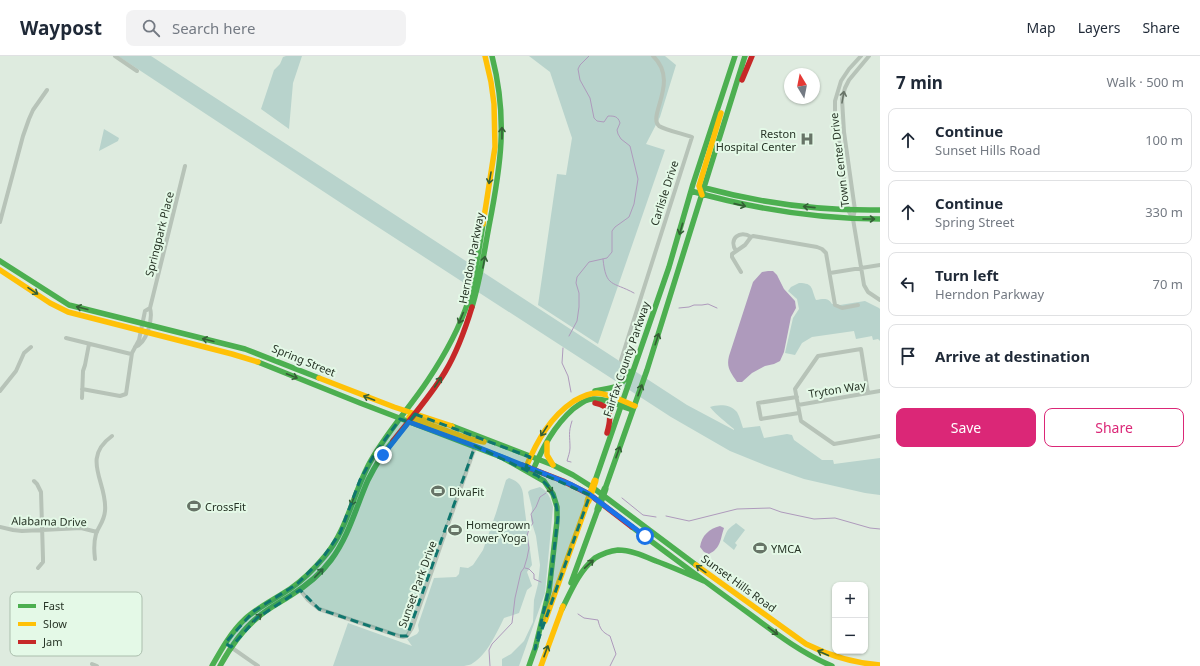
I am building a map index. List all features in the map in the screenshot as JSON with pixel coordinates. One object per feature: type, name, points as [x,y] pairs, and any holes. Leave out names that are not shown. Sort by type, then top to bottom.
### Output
[{"type":"main road","name":"Herndon Parkway","points":[[220,666],[228,645],[239,625],[254,611],[297,584],[313,570],[327,554],[342,529],[355,493],[368,466],[379,447],[431,375],[463,315],[473,276],[491,175],[495,140],[493,98],[488,68],[484,56]]},
{"type":"main road","name":"Herndon Parkway","points":[[212,666],[228,645],[257,618],[268,609],[300,590],[322,571],[340,548],[349,530],[371,474],[386,450],[412,418],[441,378],[458,347],[472,312],[479,282],[500,166],[502,144],[501,102],[497,73],[492,56]]},
{"type":"main road","points":[[713,124],[729,56]]},
{"type":"main road","name":"Fairfax County Parkway","points":[[541,666],[634,408],[667,309],[713,124],[735,56]]},
{"type":"main road","name":"Fairfax County Parkway","points":[[529,666],[639,356],[673,254],[723,128],[745,56]]},
{"type":"main road","points":[[723,128],[752,56]]},
{"type":"main road","points":[[698,189],[725,100],[725,88]]},
{"type":"main road","points":[[698,189],[770,203],[818,208],[880,210]]},
{"type":"main road","points":[[698,189],[734,204],[764,210],[818,217],[880,219]]},
{"type":"main road","name":"Spring Street","points":[[0,261],[69,305],[256,361],[412,418],[459,429],[553,465],[580,479],[598,492]]},
{"type":"main road","name":"Spring Street","points":[[0,270],[62,310],[145,328]]},
{"type":"main road","points":[[590,394],[597,390],[614,388],[622,384],[639,356]]},
{"type":"main road","points":[[530,468],[542,433],[568,404],[583,396],[599,393],[622,404]]},
{"type":"main road","points":[[534,458],[562,420],[586,401],[594,398],[634,408]]},
{"type":"main road","points":[[574,410],[595,403],[604,406],[608,411],[610,421],[605,438],[602,460]]},
{"type":"main road","name":"Spring Street","points":[[403,415],[505,459],[570,484],[596,499]]},
{"type":"main road","points":[[550,435],[546,445],[546,450],[548,458],[553,465]]},
{"type":"main road","points":[[505,459],[544,481],[554,494],[557,507],[558,516],[549,591],[535,649]]},
{"type":"main road","name":"Sunset Hills Road","points":[[598,492],[678,552],[806,644],[836,658],[861,664],[880,665]]},
{"type":"main road","name":"Sunset Hills Road","points":[[596,499],[794,647],[817,660],[832,666]]},
{"type":"main road","points":[[562,609],[578,578],[587,566],[600,556],[611,552],[633,552],[704,581]]},
{"type":"street","points":[[115,56],[137,71]]},
{"type":"street","name":"Carlisle Drive","points":[[621,360],[692,137],[658,125],[656,115],[664,89],[664,75],[659,62],[653,56]]},
{"type":"street","name":"Town Center Drive","points":[[852,210],[835,112],[835,101],[841,81],[860,56]]},
{"type":"street","name":"Town Center Drive","points":[[869,56],[849,80],[842,99],[853,219],[864,285],[868,292],[880,300]]},
{"type":"street","points":[[0,222],[29,118],[47,90]]},
{"type":"street","name":"Springpark Place","points":[[145,328],[152,313],[150,308],[185,166]]},
{"type":"street","points":[[736,251],[733,242],[734,239],[741,234],[822,249],[826,253],[835,305],[842,308],[858,305]]},
{"type":"street","points":[[741,272],[732,258],[732,254],[745,245],[751,237]]},
{"type":"street","points":[[830,273],[880,265]]},
{"type":"street","points":[[82,389],[120,396],[126,394],[131,354],[145,328]]},
{"type":"street","points":[[66,338],[131,354]]},
{"type":"street","points":[[82,398],[83,371],[89,344]]},
{"type":"street","points":[[0,391],[16,371],[24,353],[31,347]]},
{"type":"street","points":[[868,393],[861,349],[818,356],[795,390],[801,421],[834,444],[880,436]]},
{"type":"street","points":[[0,382],[4,386]]},
{"type":"street","name":"Tryton Way","points":[[798,405],[880,391]]},
{"type":"street","points":[[796,397],[758,403],[761,419],[799,413]]},
{"type":"street","points":[[94,559],[95,537],[103,520],[106,504],[97,468],[98,450],[103,443],[112,436]]},
{"type":"street","name":"Sunset Park Drive","points":[[300,590],[308,600],[319,609],[399,636],[407,636],[412,628],[475,446]]},
{"type":"street","points":[[34,481],[41,492],[44,558],[43,562],[38,568]]},
{"type":"street","name":"Alabama Drive","points":[[0,527],[22,531],[81,528],[97,532]]},
{"type":"street","points":[[228,645],[258,666]]},
{"type":"street","points":[[92,664],[97,666]]},
{"type":"highlighted area","points":[[415,414],[530,457],[526,467],[590,495],[535,649],[550,584],[558,516],[555,499],[549,487],[538,476],[475,446],[407,636],[399,636],[319,609],[300,590],[257,618],[231,647],[225,643],[254,611],[297,584],[322,559],[340,533],[360,480],[375,453],[400,419],[409,422]]},
{"type":"shaded area","points":[[118,56],[151,56],[687,405],[734,430],[710,407],[720,405],[731,407],[737,412],[743,428],[760,426],[764,438],[787,434],[792,435],[794,440],[822,460],[833,460],[834,464],[880,458],[880,495],[804,479],[730,451],[671,417],[347,207]]},
{"type":"shaded area","points":[[302,56],[293,83],[289,129],[261,109],[274,70],[280,64],[283,57]]},
{"type":"shaded area","points":[[529,56],[665,56],[676,65],[660,117],[646,144],[665,150],[598,344],[538,305],[557,174],[566,175],[572,138],[550,72]]},
{"type":"shaded area","points":[[104,129],[119,138],[118,141],[99,151]]},
{"type":"shaded area","points":[[773,271],[777,275],[784,289],[795,301],[796,308],[791,317],[784,352],[780,361],[765,366],[752,373],[742,382],[737,382],[731,373],[728,364],[729,356],[753,282],[762,272]]},
{"type":"shaded area","points":[[799,283],[810,285],[816,300],[827,299],[832,304],[840,305],[865,301],[879,308],[880,341],[878,339],[873,340],[872,336],[856,339],[854,331],[812,337],[802,343],[795,355],[785,353],[793,318],[799,309],[797,299],[788,291],[791,287]]},
{"type":"shaded area","points":[[509,478],[517,482],[523,491],[532,565],[527,572],[532,586],[527,590],[519,613],[504,618],[483,655],[472,664],[464,666],[333,666],[348,623],[412,646],[407,639],[417,634],[419,631],[418,625],[434,578],[456,577],[459,574],[460,567],[468,568],[473,565],[483,550],[506,480]]},
{"type":"shaded area","points":[[540,487],[549,496],[553,507],[545,593],[519,666],[502,666],[502,659],[511,654],[524,641],[533,622],[534,600],[538,584],[540,565],[536,536],[531,520],[532,508],[528,492]]},
{"type":"shaded area","points":[[736,523],[745,530],[735,543],[737,545],[734,550],[723,541],[728,530]]},
{"type":"shaded area","points":[[720,526],[724,528],[718,546],[709,554],[704,552],[700,547],[702,539],[709,531]]},
{"type":"waterway","points":[[569,336],[577,321],[579,307],[579,293],[576,283],[577,277],[589,262],[607,258],[612,252],[612,231],[629,217],[634,204],[638,179],[630,146],[621,139],[618,134],[617,130],[620,123],[618,119],[614,116],[608,116],[604,122],[597,121],[594,118],[590,98],[580,80],[578,69],[589,56]]},
{"type":"waterway","points":[[603,259],[604,268],[608,279],[615,285],[634,293]]},
{"type":"waterway","points":[[679,308],[708,304],[717,308]]},
{"type":"waterway","points":[[563,348],[562,363],[568,376],[571,392]]},
{"type":"waterway","points":[[571,462],[567,461],[570,450],[570,432],[572,421]]},
{"type":"waterway","points":[[490,666],[489,650],[492,644],[512,623],[515,598],[521,572],[524,568],[529,548],[527,536],[533,523],[531,514],[540,497],[546,493]]},
{"type":"waterway","points":[[622,498],[643,515],[656,517]]},
{"type":"waterway","points":[[666,516],[689,521],[737,509],[770,508],[781,512],[814,519],[835,518],[870,528],[880,529]]},
{"type":"waterway","points":[[525,568],[529,569],[534,574],[534,579],[541,582]]},
{"type":"waterway","points":[[578,614],[584,618],[598,620],[602,630],[610,636],[616,654],[610,666]]},
{"type":"traffic: fast","points":[[472,307],[482,267],[497,182],[501,141],[500,100],[492,56]]},
{"type":"traffic: fast","points":[[595,481],[669,267],[693,184],[735,56]]},
{"type":"traffic: fast","points":[[605,489],[647,370],[745,56]]},
{"type":"traffic: fast","points":[[701,187],[767,202],[790,205],[835,209],[880,210]]},
{"type":"traffic: fast","points":[[691,191],[738,203],[784,212],[856,219],[880,219]]},
{"type":"traffic: fast","points":[[212,666],[231,635],[240,624],[255,611],[300,582],[309,574],[332,546],[344,525],[363,477],[374,455],[428,380],[456,332],[468,302],[477,263],[483,224]]},
{"type":"traffic: fast","points":[[0,261],[69,305],[245,349],[319,378]]},
{"type":"traffic: fast","points":[[258,362],[509,460]]},
{"type":"traffic: fast","points":[[595,391],[619,385],[630,372]]},
{"type":"traffic: fast","points":[[533,470],[545,445],[560,422],[582,402],[589,399],[597,399],[633,410]]},
{"type":"traffic: fast","points":[[452,426],[553,465],[573,475],[592,487],[696,565]]},
{"type":"traffic: fast","points":[[220,666],[236,640],[251,623],[307,584],[322,571],[331,560],[343,541],[376,465],[393,441]]},
{"type":"traffic: fast","points":[[505,459],[544,481],[553,494],[557,507],[557,521],[549,591],[535,649]]},
{"type":"traffic: fast","points":[[598,509],[605,489]]},
{"type":"traffic: fast","points":[[571,583],[598,509]]},
{"type":"traffic: fast","points":[[632,527],[778,634],[809,655],[832,666]]},
{"type":"traffic: fast","points":[[562,609],[576,582],[589,563],[595,558],[615,550],[623,550],[637,554],[704,581]]},
{"type":"traffic: fast","points":[[529,666],[536,646]]},
{"type":"traffic: slow","points":[[483,224],[495,147],[494,104],[485,56]]},
{"type":"traffic: slow","points":[[702,195],[699,186],[721,113]]},
{"type":"traffic: slow","points":[[0,270],[50,303],[68,312],[258,362]]},
{"type":"traffic: slow","points":[[319,378],[394,407],[452,426]]},
{"type":"traffic: slow","points":[[526,467],[545,430],[558,414],[574,401],[588,394],[597,393],[612,396],[635,406]]},
{"type":"traffic: slow","points":[[409,417],[470,439],[484,442]]},
{"type":"traffic: slow","points":[[547,443],[547,455],[553,465]]},
{"type":"traffic: slow","points":[[588,501],[595,481]]},
{"type":"traffic: slow","points":[[545,621],[588,501]]},
{"type":"traffic: slow","points":[[696,565],[806,644],[842,658],[860,663],[880,665]]},
{"type":"traffic: slow","points":[[541,666],[563,606]]},
{"type":"traffic: jam","points":[[742,80],[752,56]]},
{"type":"traffic: jam","points":[[393,441],[445,372],[460,341],[472,307]]},
{"type":"traffic: jam","points":[[595,403],[605,407],[608,410],[610,418],[607,433]]},
{"type":"traffic: jam","points":[[522,465],[563,481],[589,494],[632,527]]},
{"type":"place","name":"Reston Hospital Center","points":[[807,139]]},
{"type":"place","name":"DivaFit","points":[[438,491]]},
{"type":"place","name":"CrossFit","points":[[194,506]]},
{"type":"place","name":"Homegrown Power Yoga","points":[[455,530]]},
{"type":"place","name":"YMCA","points":[[760,548]]},
{"type":"route","points":[[383,455],[409,422],[475,446],[570,484],[589,494],[645,536]]}]
